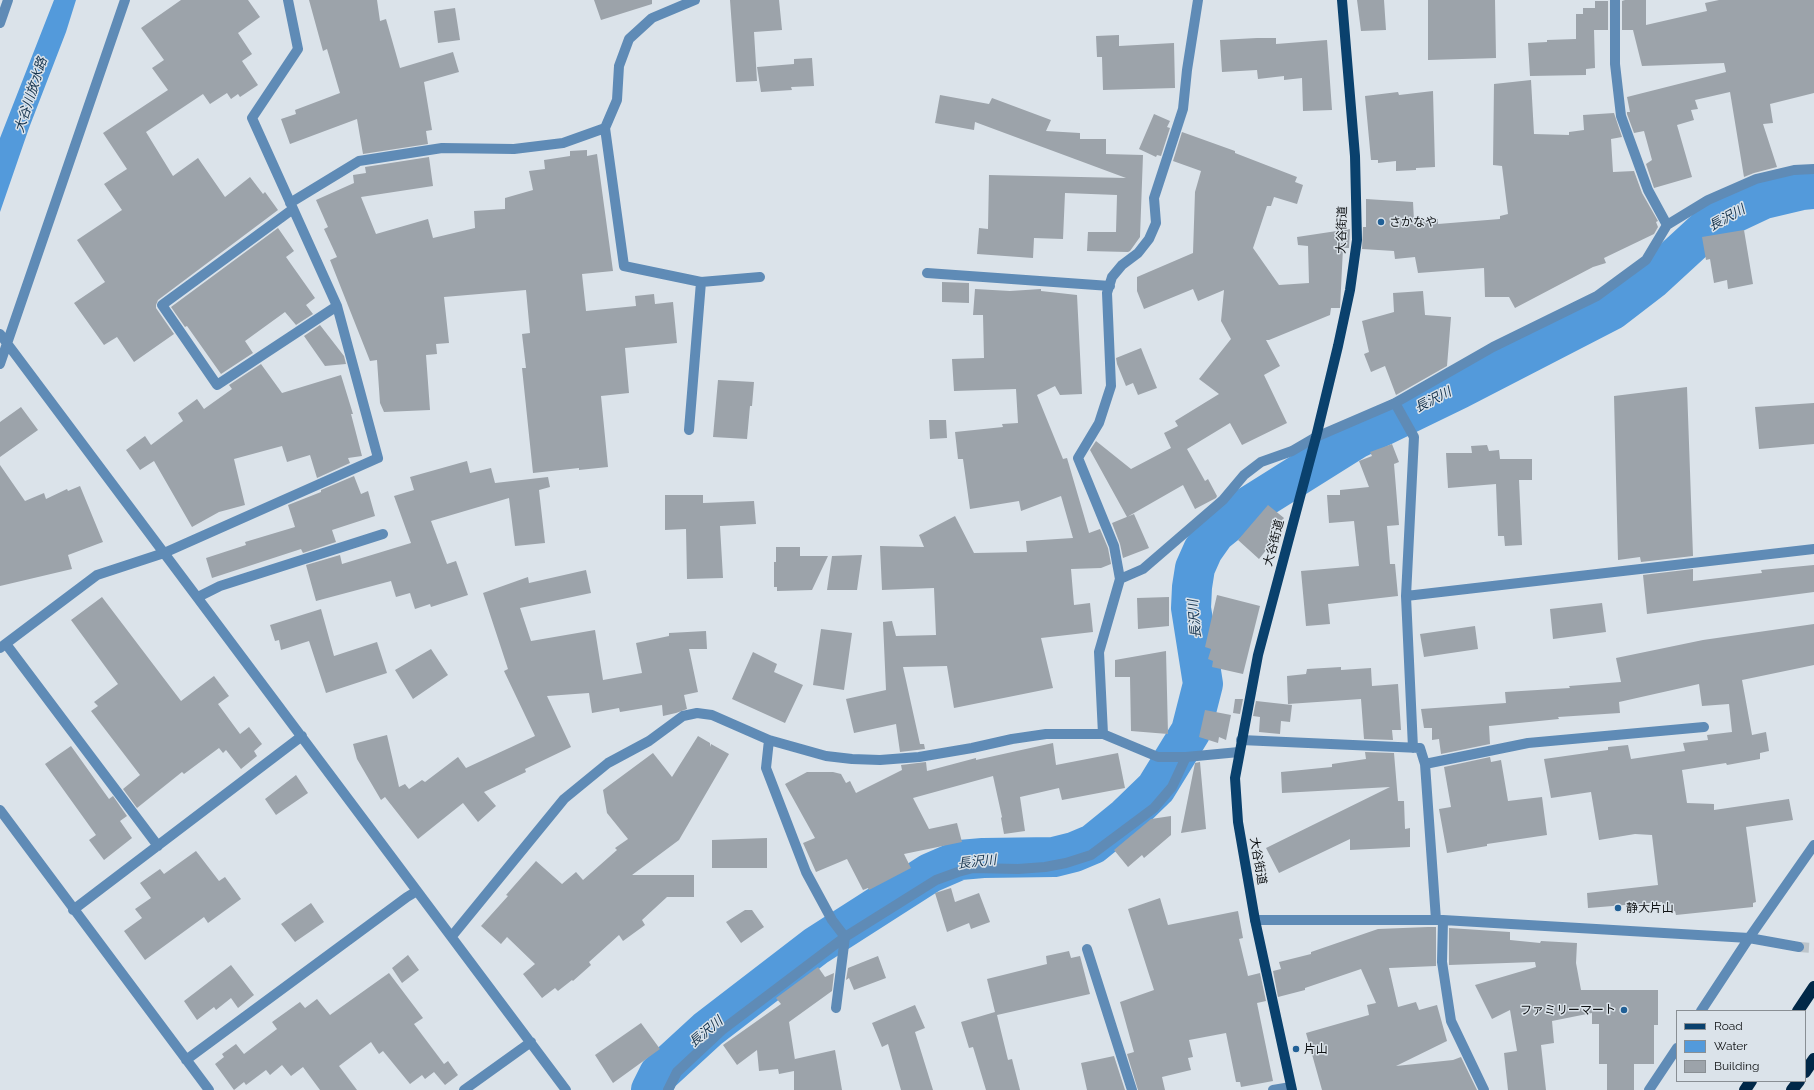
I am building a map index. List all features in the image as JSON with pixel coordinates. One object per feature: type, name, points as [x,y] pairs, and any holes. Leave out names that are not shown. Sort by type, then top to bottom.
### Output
[{"type":"highway","points":[[1799,1010],[1814,987]]},
{"type":"highway","points":[[1806,1071],[1814,1059]]},
{"type":"highway","points":[[1792,1090],[1798,1082]]},
{"type":"main road","name":"大谷街道","points":[[1291,1088],[1255,920],[1238,822],[1235,778],[1258,655],[1300,492],[1316,438],[1350,290],[1357,240],[1355,156],[1342,0]]},
{"type":"street","points":[[0,23],[8,0]]},
{"type":"street","points":[[0,364],[125,0]]},
{"type":"street","points":[[158,846],[3,646],[97,575],[164,553],[378,458],[336,306],[252,118],[298,50],[288,0]]},
{"type":"street","points":[[695,0],[652,18],[628,39],[619,66],[617,100],[605,128],[624,266],[702,282],[760,277]]},
{"type":"street","points":[[1103,734],[1099,652],[1120,579],[1114,546],[1078,458],[1099,423],[1111,386],[1107,293],[1112,277],[1122,265],[1138,253],[1149,239],[1156,224],[1154,198],[1183,109],[1187,70],[1198,0]]},
{"type":"street","points":[[1615,0],[1615,64],[1621,116],[1648,190],[1667,225]]},
{"type":"street","points":[[336,306],[217,385],[162,305],[291,206],[359,161],[442,148],[514,149],[563,143],[605,128]]},
{"type":"street","points":[[1120,579],[1143,569],[1223,500],[1244,476],[1261,462],[1292,451],[1316,438],[1395,403],[1494,347],[1598,296],[1646,260],[1667,225],[1708,200],[1756,179],[1794,170],[1814,169]]},
{"type":"street","points":[[927,273],[1110,286]]},
{"type":"street","points":[[689,430],[702,282]]},
{"type":"street","points":[[0,334],[566,1090]]},
{"type":"street","points":[[1395,403],[1414,437],[1406,596],[1413,748]]},
{"type":"street","points":[[198,597],[220,586],[383,534]]},
{"type":"street","points":[[1406,596],[1814,549]]},
{"type":"street","points":[[452,936],[564,800],[608,763],[649,741],[683,716],[697,713],[712,715],[769,740],[826,756],[880,760],[919,757],[972,748],[1012,738],[1046,734],[1103,734],[1158,757],[1185,757],[1239,752]]},
{"type":"street","points":[[1425,764],[1528,743],[1704,727]]},
{"type":"street","points":[[73,910],[302,736]]},
{"type":"street","points":[[769,740],[766,768],[806,872],[832,920],[843,935],[836,1008]]},
{"type":"street","points":[[1241,740],[1420,748],[1425,764],[1442,962],[1451,1021],[1484,1090]]},
{"type":"street","points":[[668,1090],[677,1072],[722,1030],[843,935],[936,880],[958,872],[973,868],[1018,869],[1045,867],[1066,863],[1091,855],[1154,808],[1172,787],[1185,757]]},
{"type":"street","points":[[0,810],[73,910],[209,1090]]},
{"type":"street","points":[[1702,1010],[1749,938],[1814,845]]},
{"type":"street","points":[[186,1060],[417,891]]},
{"type":"street","points":[[1255,920],[1439,920],[1749,938],[1799,947]]},
{"type":"street","points":[[1087,949],[1132,1090]]},
{"type":"street","points":[[464,1090],[531,1042]]},
{"type":"street","points":[[1649,1090],[1676,1050]]},
{"type":"street","points":[[1273,1090],[1291,1088]]},
{"type":"water","name":"大谷川放水路","points":[[54,0],[76,0],[66,32],[29,128],[0,212],[0,138]]},
{"type":"building","points":[[181,0],[248,0],[260,17],[238,33],[252,54],[242,61],[258,85],[240,97],[238,94],[231,99],[227,93],[210,104],[203,94],[146,132],[173,176],[198,158],[225,197],[250,177],[263,194],[265,192],[278,210],[158,300],[156,308],[174,334],[134,362],[117,337],[104,345],[74,303],[105,282],[77,240],[122,210],[104,184],[127,169],[103,133],[168,90],[152,68],[164,60],[141,28]]},
{"type":"building","points":[[309,0],[377,0],[380,21],[386,19],[400,68],[453,52],[459,72],[424,82],[432,130],[426,131],[428,144],[363,154],[357,119],[290,144],[281,119],[296,114],[295,110],[340,93],[327,49],[323,51]]},
{"type":"building","points":[[594,0],[652,0],[652,4],[601,20]]},
{"type":"building","points":[[730,0],[779,0],[782,30],[754,32],[757,81],[736,82]]},
{"type":"building","points":[[1357,0],[1384,0],[1386,30],[1361,31]]},
{"type":"building","points":[[1428,0],[1495,0],[1496,58],[1428,60]]},
{"type":"building","points":[[1646,0],[1646,25],[1707,11],[1705,3],[1719,0],[1814,0],[1814,93],[1770,104],[1773,123],[1763,124],[1777,167],[1744,177],[1730,92],[1695,100],[1698,109],[1691,110],[1694,120],[1677,125],[1692,177],[1654,188],[1646,164],[1652,160],[1644,131],[1634,133],[1627,114],[1627,112],[1630,112],[1627,97],[1726,72],[1724,63],[1642,66],[1633,30],[1622,30],[1622,1]]},
{"type":"building","points":[[1595,1],[1608,1],[1608,30],[1594,30],[1595,68],[1586,69],[1586,75],[1530,76],[1528,43],[1547,42],[1547,40],[1576,39],[1576,14],[1583,14],[1583,8],[1595,8]]},
{"type":"building","points":[[455,8],[460,40],[438,43],[434,11]]},
{"type":"building","points":[[1119,35],[1119,46],[1174,43],[1175,88],[1103,90],[1102,57],[1097,57],[1096,36]]},
{"type":"building","points":[[1276,38],[1276,44],[1327,40],[1332,110],[1303,111],[1302,78],[1284,80],[1284,76],[1258,79],[1257,70],[1222,72],[1220,40]]},
{"type":"building","points":[[812,58],[814,86],[791,87],[792,90],[761,92],[757,67],[794,64],[794,59]]},
{"type":"building","points":[[1531,80],[1534,134],[1569,135],[1569,132],[1584,130],[1583,115],[1614,113],[1622,137],[1611,139],[1613,172],[1634,171],[1642,193],[1658,221],[1656,222],[1658,227],[1654,234],[1604,258],[1606,263],[1593,267],[1515,308],[1509,297],[1485,297],[1484,268],[1418,273],[1415,257],[1395,259],[1394,251],[1362,249],[1363,227],[1366,227],[1366,199],[1413,202],[1414,221],[1438,219],[1438,224],[1500,219],[1500,216],[1508,214],[1502,166],[1493,165],[1494,84]]},
{"type":"building","points":[[1433,91],[1435,167],[1396,171],[1396,161],[1378,163],[1378,160],[1371,160],[1365,96],[1398,92],[1399,95]]},
{"type":"building","points":[[940,95],[989,104],[992,98],[1051,120],[1046,131],[1080,133],[1080,139],[1106,139],[1106,154],[1143,155],[1140,237],[1130,251],[1087,251],[1088,232],[1116,232],[1117,195],[1065,193],[1063,239],[1034,238],[1033,258],[977,254],[979,228],[988,229],[989,175],[1126,178],[975,122],[974,130],[935,123]]},
{"type":"building","points":[[1154,114],[1170,121],[1167,127],[1170,128],[1161,156],[1157,155],[1156,157],[1139,149]]},
{"type":"building","points":[[1182,132],[1235,151],[1235,153],[1297,177],[1295,182],[1303,185],[1297,204],[1274,197],[1271,206],[1267,206],[1253,248],[1279,285],[1309,283],[1308,246],[1298,245],[1297,237],[1350,229],[1349,248],[1343,248],[1340,308],[1331,308],[1330,315],[1266,340],[1280,366],[1264,375],[1287,423],[1242,445],[1230,423],[1187,449],[1205,481],[1208,479],[1217,496],[1216,498],[1195,509],[1183,485],[1127,517],[1090,450],[1096,441],[1131,469],[1171,448],[1164,433],[1178,426],[1175,421],[1219,394],[1199,379],[1231,339],[1221,321],[1224,290],[1198,301],[1193,289],[1144,309],[1137,291],[1137,277],[1193,253],[1195,192],[1201,171],[1173,161]]},
{"type":"building","points":[[587,150],[587,156],[597,154],[613,271],[582,274],[586,311],[636,306],[635,296],[654,294],[655,304],[673,302],[677,343],[625,348],[629,393],[601,396],[608,467],[579,470],[579,468],[533,473],[522,368],[526,368],[522,334],[530,333],[526,290],[444,297],[449,343],[436,344],[437,354],[426,355],[430,410],[384,412],[380,403],[377,360],[370,361],[330,260],[337,257],[324,229],[328,227],[316,200],[354,183],[353,175],[366,173],[365,167],[429,157],[433,186],[361,197],[376,234],[428,219],[433,238],[475,228],[474,211],[505,209],[505,198],[533,190],[529,171],[545,169],[544,160],[570,156],[570,151]]},
{"type":"building","points":[[278,228],[294,251],[286,257],[315,298],[306,305],[313,314],[296,325],[285,312],[245,341],[253,353],[221,374],[187,326],[185,327],[171,307]]},
{"type":"building","points":[[1744,230],[1753,284],[1728,289],[1727,280],[1714,283],[1710,259],[1706,260],[1702,237]]},
{"type":"building","points":[[942,282],[969,283],[969,303],[942,302]]},
{"type":"building","points":[[975,289],[1010,291],[1041,289],[1041,291],[1077,295],[1082,394],[1060,395],[1055,386],[1037,395],[1063,459],[1067,458],[1089,533],[1100,529],[1108,548],[1111,564],[1101,568],[1071,569],[1074,605],[1090,603],[1093,632],[1041,638],[1053,688],[954,708],[947,666],[903,667],[920,744],[924,744],[925,749],[900,752],[896,724],[854,733],[846,699],[886,690],[883,622],[892,621],[896,636],[936,635],[934,588],[882,590],[880,546],[924,547],[919,535],[955,516],[974,553],[1027,552],[1026,541],[1073,538],[1061,496],[1021,511],[1019,501],[970,509],[963,459],[958,459],[955,432],[1003,427],[1002,424],[1018,423],[1016,389],[954,391],[952,359],[984,358],[983,315],[973,315]]},
{"type":"building","points":[[1423,291],[1425,315],[1451,317],[1447,366],[1396,395],[1385,366],[1371,372],[1364,354],[1369,352],[1362,321],[1394,312],[1393,293]]},
{"type":"building","points":[[320,325],[344,356],[346,364],[325,366],[304,336]]},
{"type":"building","points":[[1141,348],[1157,388],[1138,395],[1133,383],[1126,386],[1116,358]]},
{"type":"building","points":[[261,364],[282,393],[341,375],[353,414],[351,414],[362,456],[348,458],[350,463],[317,478],[310,455],[287,462],[282,446],[234,459],[245,505],[219,512],[192,527],[154,461],[140,470],[126,450],[145,436],[151,445],[183,421],[178,413],[197,399],[204,409],[232,389],[229,385]]},
{"type":"building","points":[[718,380],[754,382],[747,439],[713,437]]},
{"type":"building","points":[[1687,387],[1693,556],[1641,562],[1640,557],[1618,560],[1614,396]]},
{"type":"building","points":[[1814,403],[1814,444],[1759,449],[1755,407]]},
{"type":"building","points":[[21,407],[38,430],[0,457],[0,422]]},
{"type":"building","points":[[929,420],[946,420],[947,438],[930,439]]},
{"type":"building","points":[[1392,444],[1399,462],[1394,464],[1399,525],[1387,526],[1390,564],[1395,564],[1398,596],[1328,604],[1330,624],[1306,626],[1301,571],[1359,566],[1354,521],[1329,523],[1327,495],[1340,495],[1340,490],[1369,487],[1359,461],[1372,456],[1370,452]]},
{"type":"building","points":[[1487,445],[1489,451],[1499,450],[1500,459],[1532,459],[1532,480],[1519,480],[1522,545],[1505,546],[1504,536],[1498,536],[1496,484],[1448,488],[1446,453],[1472,453],[1471,446]]},
{"type":"building","points":[[467,461],[470,473],[491,468],[495,483],[548,477],[550,487],[539,490],[545,543],[515,546],[509,498],[431,521],[447,564],[456,561],[468,595],[431,607],[430,604],[415,609],[410,593],[396,597],[391,581],[316,601],[306,565],[340,555],[342,564],[411,543],[394,496],[414,490],[410,477]]},
{"type":"building","points":[[0,465],[25,501],[44,493],[46,499],[67,489],[68,491],[80,486],[103,542],[68,555],[72,569],[0,586]]},
{"type":"building","points":[[354,476],[361,494],[368,491],[375,516],[332,530],[336,542],[303,553],[301,549],[212,578],[206,558],[246,545],[245,542],[295,527],[288,505],[321,492],[321,490]]},
{"type":"building","points":[[665,495],[703,495],[703,503],[754,501],[756,524],[720,526],[723,578],[687,579],[686,529],[665,530]]},
{"type":"building","points":[[1268,505],[1284,518],[1274,530],[1279,534],[1259,559],[1238,540]]},
{"type":"building","points":[[1134,514],[1149,548],[1123,558],[1120,544],[1112,523]]},
{"type":"building","points":[[776,547],[800,547],[800,556],[828,556],[812,590],[777,591],[777,587],[774,587],[774,562],[776,562]]},
{"type":"building","points":[[862,555],[857,590],[827,590],[832,556]]},
{"type":"building","points":[[1814,565],[1814,592],[1647,614],[1643,575],[1693,569],[1693,581],[1762,573],[1761,570]]},
{"type":"building","points":[[586,570],[591,593],[520,608],[531,641],[595,630],[603,680],[642,673],[636,643],[669,636],[669,633],[706,631],[707,649],[689,649],[698,692],[684,695],[687,709],[663,716],[662,705],[620,712],[619,708],[592,713],[589,693],[547,696],[571,747],[525,769],[526,772],[484,792],[496,806],[478,822],[463,803],[418,839],[385,797],[381,800],[357,759],[353,744],[387,735],[399,787],[405,784],[409,789],[422,780],[425,782],[458,757],[466,768],[535,736],[504,671],[508,669],[483,593],[528,577],[529,583]]},
{"type":"building","points":[[1217,595],[1260,606],[1243,674],[1212,667],[1213,661],[1208,659],[1211,649],[1205,647]]},
{"type":"building","points":[[102,597],[181,701],[214,676],[229,696],[218,704],[240,734],[249,727],[262,744],[254,751],[257,756],[241,769],[226,750],[223,753],[219,748],[184,774],[182,772],[137,808],[123,789],[140,775],[91,711],[98,706],[94,702],[118,684],[71,620]]},
{"type":"building","points":[[1169,597],[1169,626],[1138,629],[1137,598]]},
{"type":"building","points":[[1602,603],[1606,632],[1553,639],[1550,609]]},
{"type":"building","points":[[321,609],[334,656],[377,642],[387,673],[326,693],[309,641],[281,650],[279,640],[275,641],[270,625]]},
{"type":"building","points":[[1814,624],[1814,665],[1742,680],[1752,735],[1766,732],[1769,751],[1760,753],[1760,759],[1727,765],[1726,763],[1682,770],[1687,803],[1714,804],[1714,810],[1789,799],[1793,820],[1746,827],[1756,902],[1753,903],[1753,907],[1676,915],[1675,911],[1664,912],[1662,902],[1588,908],[1587,893],[1658,885],[1652,835],[1635,834],[1599,840],[1591,792],[1551,798],[1544,759],[1608,750],[1608,747],[1628,745],[1631,759],[1685,751],[1683,743],[1708,740],[1707,735],[1732,732],[1729,704],[1702,706],[1699,684],[1619,702],[1620,713],[1558,717],[1559,719],[1489,726],[1490,744],[1441,754],[1439,739],[1432,740],[1432,728],[1424,728],[1421,709],[1506,703],[1505,692],[1570,688],[1569,686],[1621,682],[1616,658],[1703,640]]},
{"type":"building","points":[[1475,626],[1478,649],[1424,657],[1420,634]]},
{"type":"building","points":[[821,629],[852,633],[844,690],[813,685]]},
{"type":"building","points":[[431,649],[448,675],[413,699],[395,670]]},
{"type":"building","points":[[1166,651],[1168,734],[1131,731],[1130,677],[1115,677],[1115,660]]},
{"type":"building","points":[[753,652],[777,664],[774,672],[803,685],[785,723],[732,699]]},
{"type":"building","points":[[1341,667],[1341,670],[1371,668],[1372,686],[1398,684],[1401,730],[1392,730],[1393,740],[1364,739],[1361,699],[1288,704],[1287,676],[1306,674],[1307,669]]},
{"type":"building","points":[[1235,699],[1243,699],[1240,714],[1233,713]]},
{"type":"building","points":[[1256,701],[1292,705],[1290,722],[1281,721],[1280,734],[1259,732],[1260,717],[1253,716]]},
{"type":"building","points":[[1205,710],[1231,715],[1226,740],[1219,737],[1218,743],[1199,737]]},
{"type":"building","points":[[698,736],[710,743],[710,747],[711,744],[729,754],[679,840],[632,875],[694,875],[694,897],[667,897],[642,920],[645,925],[623,941],[619,935],[589,962],[591,965],[573,981],[572,980],[558,991],[555,988],[542,998],[523,974],[535,964],[507,937],[501,944],[481,926],[508,896],[506,895],[536,861],[562,884],[576,872],[583,880],[617,850],[615,848],[628,839],[607,813],[603,790],[653,753],[672,777]]},
{"type":"building","points":[[1053,743],[1056,765],[1118,753],[1125,788],[1062,800],[1059,788],[1020,797],[1025,831],[1004,834],[1002,817],[993,776],[913,798],[929,829],[957,823],[962,842],[904,854],[911,868],[869,890],[868,888],[863,890],[847,859],[816,872],[803,843],[815,838],[785,784],[807,772],[833,772],[841,774],[846,783],[850,781],[856,793],[902,770],[901,765],[926,762],[927,771],[976,758],[976,760]]},
{"type":"building","points":[[71,746],[109,799],[113,796],[127,816],[120,821],[132,838],[104,860],[89,840],[96,835],[45,764]]},
{"type":"building","points":[[1365,752],[1394,753],[1398,801],[1404,801],[1405,829],[1410,828],[1410,847],[1350,850],[1350,839],[1279,873],[1266,848],[1390,787],[1282,793],[1281,772],[1332,767],[1332,764],[1366,759]]},
{"type":"building","points":[[1490,757],[1491,762],[1501,760],[1508,801],[1542,797],[1547,835],[1487,844],[1487,846],[1447,853],[1439,809],[1451,807],[1444,767]]},
{"type":"building","points":[[1200,762],[1206,829],[1181,833],[1195,763]]},
{"type":"building","points":[[296,775],[308,793],[276,815],[265,799]]},
{"type":"building","points":[[1171,816],[1171,835],[1144,858],[1142,855],[1128,867],[1114,850],[1151,819]]},
{"type":"building","points":[[767,838],[767,868],[712,868],[712,840]]},
{"type":"building","points":[[196,851],[219,881],[225,877],[241,899],[208,923],[204,917],[145,960],[124,931],[142,918],[135,909],[151,898],[140,883],[160,869],[164,874]]},
{"type":"building","points":[[951,888],[955,902],[979,893],[990,922],[971,929],[969,923],[947,932],[935,893]]},
{"type":"building","points":[[1160,898],[1168,925],[1238,911],[1243,938],[1239,939],[1248,976],[1260,973],[1266,1001],[1257,1003],[1273,1081],[1241,1087],[1240,1082],[1236,1082],[1226,1033],[1189,1040],[1193,1057],[1188,1058],[1191,1070],[1162,1077],[1165,1090],[1138,1090],[1127,1054],[1134,1052],[1120,1002],[1154,990],[1128,909]]},
{"type":"building","points":[[311,903],[324,922],[295,942],[281,924]]},
{"type":"building","points":[[745,910],[752,910],[764,927],[741,943],[726,922]]},
{"type":"building","points":[[1436,927],[1436,966],[1389,968],[1398,1007],[1416,1002],[1419,1010],[1437,1005],[1447,1041],[1396,1066],[1453,1060],[1461,1057],[1477,1090],[1322,1090],[1306,1033],[1369,1015],[1367,1005],[1376,1003],[1361,969],[1305,988],[1305,990],[1278,997],[1273,971],[1281,969],[1279,962],[1311,954],[1311,952],[1378,929]]},
{"type":"building","points":[[1449,928],[1510,932],[1510,940],[1540,943],[1541,941],[1577,943],[1576,963],[1581,990],[1658,990],[1658,1025],[1654,1025],[1654,1064],[1634,1064],[1634,1090],[1607,1090],[1607,1064],[1599,1064],[1599,1024],[1592,1024],[1592,1013],[1552,1021],[1554,1043],[1541,1045],[1546,1090],[1508,1090],[1504,1053],[1517,1051],[1510,1010],[1492,1019],[1475,985],[1536,967],[1535,962],[1449,965]]},
{"type":"building","points":[[1069,951],[1071,958],[1080,956],[1090,994],[997,1015],[1008,1060],[1012,1059],[1020,1090],[986,1090],[973,1047],[969,1048],[961,1022],[995,1012],[987,979],[1047,964],[1046,956]]},
{"type":"building","points":[[408,955],[419,970],[402,983],[392,968]]},
{"type":"building","points":[[878,956],[886,978],[854,990],[849,978],[846,980],[848,968]]},
{"type":"building","points":[[231,965],[254,995],[238,1008],[231,998],[216,1010],[214,1007],[197,1020],[184,1001]]},
{"type":"building","points":[[818,967],[825,977],[834,973],[832,991],[789,1022],[795,1060],[835,1050],[842,1090],[794,1090],[794,1071],[779,1074],[778,1069],[759,1071],[757,1050],[737,1065],[723,1045],[781,1004],[776,998]]},
{"type":"building","points":[[389,973],[423,1018],[414,1024],[444,1064],[448,1061],[458,1075],[445,1085],[434,1072],[425,1079],[422,1075],[410,1084],[383,1051],[379,1054],[371,1042],[339,1066],[357,1090],[320,1090],[303,1067],[291,1076],[282,1065],[270,1075],[266,1070],[246,1085],[244,1082],[234,1090],[215,1064],[224,1057],[222,1054],[236,1044],[244,1054],[277,1029],[272,1022],[300,1002],[305,1008],[317,999],[330,1015]]},
{"type":"building","points":[[915,1005],[925,1028],[915,1032],[933,1090],[901,1090],[888,1044],[882,1047],[872,1023]]},
{"type":"building","points":[[641,1023],[660,1049],[613,1083],[595,1055]]},
{"type":"building","points":[[1114,1056],[1125,1090],[1087,1090],[1081,1063]]},
{"type":"waterway","name":"長沢川","points":[[651,1090],[659,1074],[708,1029],[816,946],[930,873],[960,860],[983,858],[1054,857],[1074,852],[1093,844],[1125,818],[1156,788],[1191,731],[1203,684],[1191,608],[1195,568],[1203,550],[1215,533],[1246,508],[1356,439],[1459,389],[1612,310],[1651,280],[1713,223],[1764,199],[1802,190],[1814,189]]},
{"type":"tunnel","points":[[1799,947],[1814,948]]},
{"type":"place","name":"さかなや","points":[[1381,222]]},
{"type":"place","name":"静大片山","points":[[1618,908]]},
{"type":"place","name":"ファミリーマート","points":[[1624,1010]]},
{"type":"place","name":"片山","points":[[1296,1049]]}]
